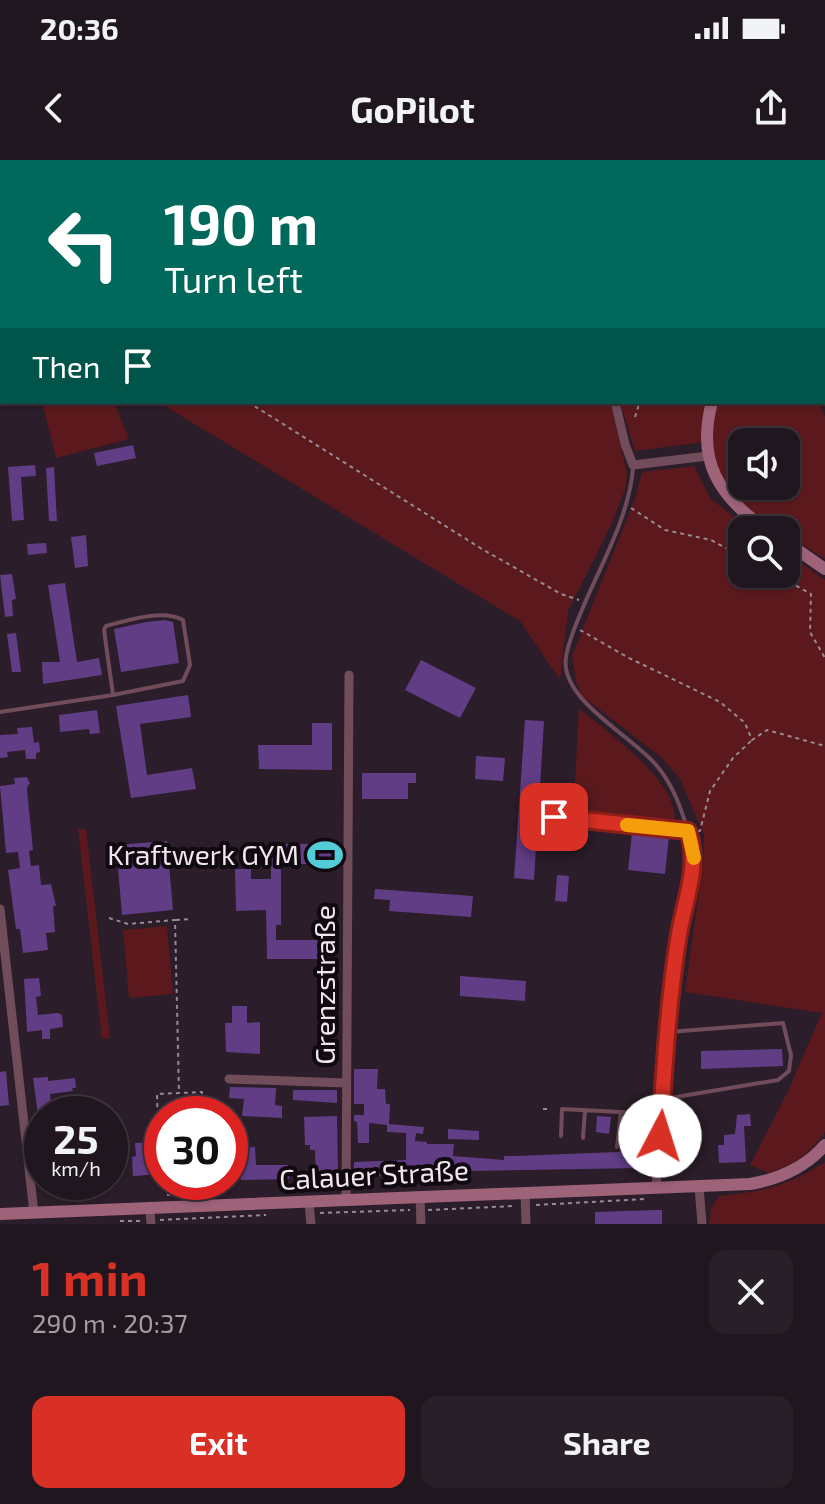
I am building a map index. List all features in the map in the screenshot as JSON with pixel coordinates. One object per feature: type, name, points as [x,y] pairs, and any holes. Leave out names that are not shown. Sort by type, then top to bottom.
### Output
[{"type":"street","points":[[615,404],[633,465],[708,456]]},
{"type":"street","points":[[712,404],[706,436],[708,456],[719,486],[737,509],[747,516]]},
{"type":"street","points":[[800,552],[825,569]]},
{"type":"street","name":"Grenzstraße","points":[[346,1201],[349,675]]},
{"type":"street","points":[[656,1187],[678,939],[693,864],[694,851],[688,831]]},
{"type":"street","points":[[0,909],[4,990],[34,1213]]},
{"type":"street","points":[[229,1079],[346,1083]]},
{"type":"street","name":"Calauer Straße","points":[[0,1214],[151,1218],[310,1213],[346,1201],[421,1204],[525,1199],[656,1187],[750,1184],[786,1175],[816,1155],[825,1145]]},
{"type":"street","points":[[699,1186],[702,1224]]},
{"type":"street","points":[[525,1199],[526,1224]]},
{"type":"street","points":[[421,1204],[421,1224]]},
{"type":"lane","points":[[554,817],[688,831],[670,783],[655,763],[579,697],[566,670],[566,657],[575,627],[626,505],[632,486],[633,465]]},
{"type":"lane","points":[[0,712],[113,695],[183,681],[190,665],[183,620],[173,615],[106,626],[113,695]]},
{"type":"lane","points":[[662,1100],[778,1080],[789,1071],[791,1055],[783,1023],[669,1032]]},
{"type":"lane","points":[[561,1136],[562,1109],[661,1114]]},
{"type":"lane","points":[[583,1138],[585,1110]]},
{"type":"lane","points":[[617,1147],[621,1112]]},
{"type":"path","points":[[251,404],[482,549],[561,594],[585,601]]},
{"type":"path","points":[[635,417],[639,404]]},
{"type":"path","points":[[626,505],[665,530],[711,540],[728,549]]},
{"type":"path","points":[[800,588],[811,594],[810,632],[825,658]]},
{"type":"path","points":[[575,627],[627,657],[720,702],[745,723],[752,740]]},
{"type":"path","points":[[688,831],[700,831],[710,791],[733,758],[767,730],[825,746]]},
{"type":"path","points":[[109,918],[128,924],[190,919]]},
{"type":"path","points":[[175,920],[179,1093]]},
{"type":"path","points":[[157,1096],[202,1092],[202,1096]]},
{"type":"path","points":[[543,1109],[549,1109]]},
{"type":"path","points":[[310,1213],[525,1199],[642,1201],[654,1194],[656,1187]]},
{"type":"path","points":[[122,1221],[278,1215]]},
{"type":"shaded area","points":[[42,404],[115,404],[129,439],[56,458]]},
{"type":"shaded area","points":[[161,404],[610,404],[627,473],[626,487],[612,523],[568,611],[560,680],[520,621]]},
{"type":"shaded area","points":[[621,404],[820,404],[825,417],[825,559],[800,543],[800,516],[758,516],[740,500],[800,500],[800,428],[728,428],[728,486],[716,460],[712,441],[635,451]]},
{"type":"shaded area","points":[[694,466],[710,498],[732,516],[728,516],[728,588],[800,588],[800,562],[825,580],[825,1132],[801,1158],[768,1173],[750,1165],[788,1091],[822,1013],[685,992],[704,835],[680,779],[662,758],[582,696],[576,681],[572,656],[635,499],[642,472]]},
{"type":"shaded area","points":[[579,708],[641,760],[656,777],[674,809],[674,825],[573,819]]},
{"type":"shaded area","points":[[78,829],[86,829],[110,1038],[102,1039]]},
{"type":"shaded area","points":[[167,926],[173,994],[129,998],[123,930]]},
{"type":"shaded area","points":[[825,1162],[825,1224],[709,1224],[711,1208],[719,1196],[774,1186]]},
{"type":"building","points":[[133,445],[136,458],[97,466],[94,453]]},
{"type":"building","points":[[35,465],[36,476],[21,477],[24,520],[12,521],[8,467]]},
{"type":"building","points":[[54,467],[57,521],[49,521],[46,468]]},
{"type":"building","points":[[86,535],[88,566],[75,568],[71,537]]},
{"type":"building","points":[[46,543],[47,553],[28,555],[27,544]]},
{"type":"building","points":[[12,574],[16,599],[12,600],[13,616],[5,617],[0,575]]},
{"type":"building","points":[[65,583],[77,662],[99,658],[102,675],[43,684],[42,662],[60,662],[48,585]]},
{"type":"building","points":[[165,620],[173,622],[179,663],[121,672],[114,629]]},
{"type":"building","points":[[16,633],[21,672],[12,672],[7,634]]},
{"type":"building","points":[[421,660],[476,688],[460,718],[405,690]]},
{"type":"building","points":[[188,695],[191,717],[140,724],[147,775],[192,768],[196,789],[131,798],[116,706]]},
{"type":"building","points":[[97,710],[100,733],[90,734],[89,729],[60,732],[59,715]]},
{"type":"building","points":[[525,720],[544,721],[534,880],[514,878]]},
{"type":"building","points":[[312,723],[332,723],[332,770],[259,769],[258,745],[312,745]]},
{"type":"building","points":[[32,727],[34,743],[39,742],[40,752],[36,753],[36,759],[26,759],[25,750],[7,752],[8,757],[0,758],[0,735],[18,734],[17,728]]},
{"type":"building","points":[[476,756],[505,758],[503,781],[475,779]]},
{"type":"building","points":[[362,773],[416,773],[416,783],[408,783],[408,799],[362,799]]},
{"type":"building","points":[[27,777],[30,784],[27,790],[33,850],[29,851],[31,866],[39,865],[41,885],[51,884],[56,906],[53,906],[55,932],[46,933],[48,950],[23,953],[20,929],[16,929],[8,870],[20,868],[18,852],[6,853],[0,786],[15,784],[14,778]]},
{"type":"building","points":[[632,833],[669,837],[665,874],[628,870]]},
{"type":"building","points":[[167,841],[173,910],[122,915],[116,845]]},
{"type":"building","points":[[271,844],[332,844],[332,864],[281,864],[281,925],[276,925],[276,940],[332,940],[332,959],[267,959],[266,910],[236,911],[235,869],[251,869],[251,879],[271,879]]},
{"type":"building","points":[[557,875],[569,876],[567,902],[555,901]]},
{"type":"building","points":[[375,889],[473,896],[471,917],[389,911],[390,900],[374,899]]},
{"type":"building","points":[[460,976],[526,981],[525,1001],[460,996]]},
{"type":"building","points":[[39,978],[41,996],[36,997],[38,1015],[62,1015],[63,1027],[50,1029],[50,1039],[42,1039],[42,1030],[27,1032],[24,979]]},
{"type":"building","points":[[232,1006],[247,1006],[247,1023],[260,1022],[260,1054],[226,1052],[225,1023],[232,1023]]},
{"type":"building","points":[[782,1049],[783,1066],[701,1069],[701,1051]]},
{"type":"building","points":[[354,1069],[378,1069],[377,1089],[385,1089],[386,1104],[390,1104],[389,1124],[424,1127],[423,1134],[416,1133],[415,1141],[454,1144],[453,1156],[504,1160],[504,1156],[618,1152],[624,1150],[628,1119],[646,1120],[641,1168],[415,1172],[415,1175],[354,1177],[354,1162],[406,1160],[406,1133],[387,1132],[387,1125],[369,1123],[369,1143],[358,1143],[354,1115],[364,1115],[364,1104],[354,1104]]},
{"type":"building","points":[[6,1071],[9,1105],[0,1106],[0,1072]]},
{"type":"building","points":[[48,1077],[48,1081],[75,1078],[76,1088],[50,1096],[36,1096],[33,1078]]},
{"type":"building","points":[[230,1087],[276,1088],[275,1105],[282,1106],[282,1118],[248,1116],[248,1096],[229,1096]]},
{"type":"building","points":[[293,1090],[337,1090],[337,1103],[293,1100]]},
{"type":"building","points":[[750,1114],[751,1126],[744,1126],[746,1162],[719,1163],[718,1145],[724,1145],[724,1135],[735,1134],[737,1115]]},
{"type":"building","points":[[337,1116],[338,1178],[316,1178],[315,1150],[305,1145],[304,1117]]},
{"type":"building","points":[[597,1116],[611,1117],[609,1134],[596,1132]]},
{"type":"building","points":[[448,1129],[479,1131],[479,1140],[448,1139]]},
{"type":"building","points":[[144,1142],[144,1175],[133,1176],[135,1143]]},
{"type":"building","points":[[248,1147],[255,1147],[256,1165],[288,1165],[289,1179],[248,1180]]},
{"type":"building","points":[[662,1210],[662,1224],[595,1224],[595,1212]]},
{"type":"slow traffic","points":[[627,825],[688,831],[694,858]]},
{"type":"place","name":"Kraftwerk GYM","points":[[325,855]]},
{"type":"route","points":[[554,817],[688,831],[692,842],[693,864],[678,939],[660,1136]]}]
